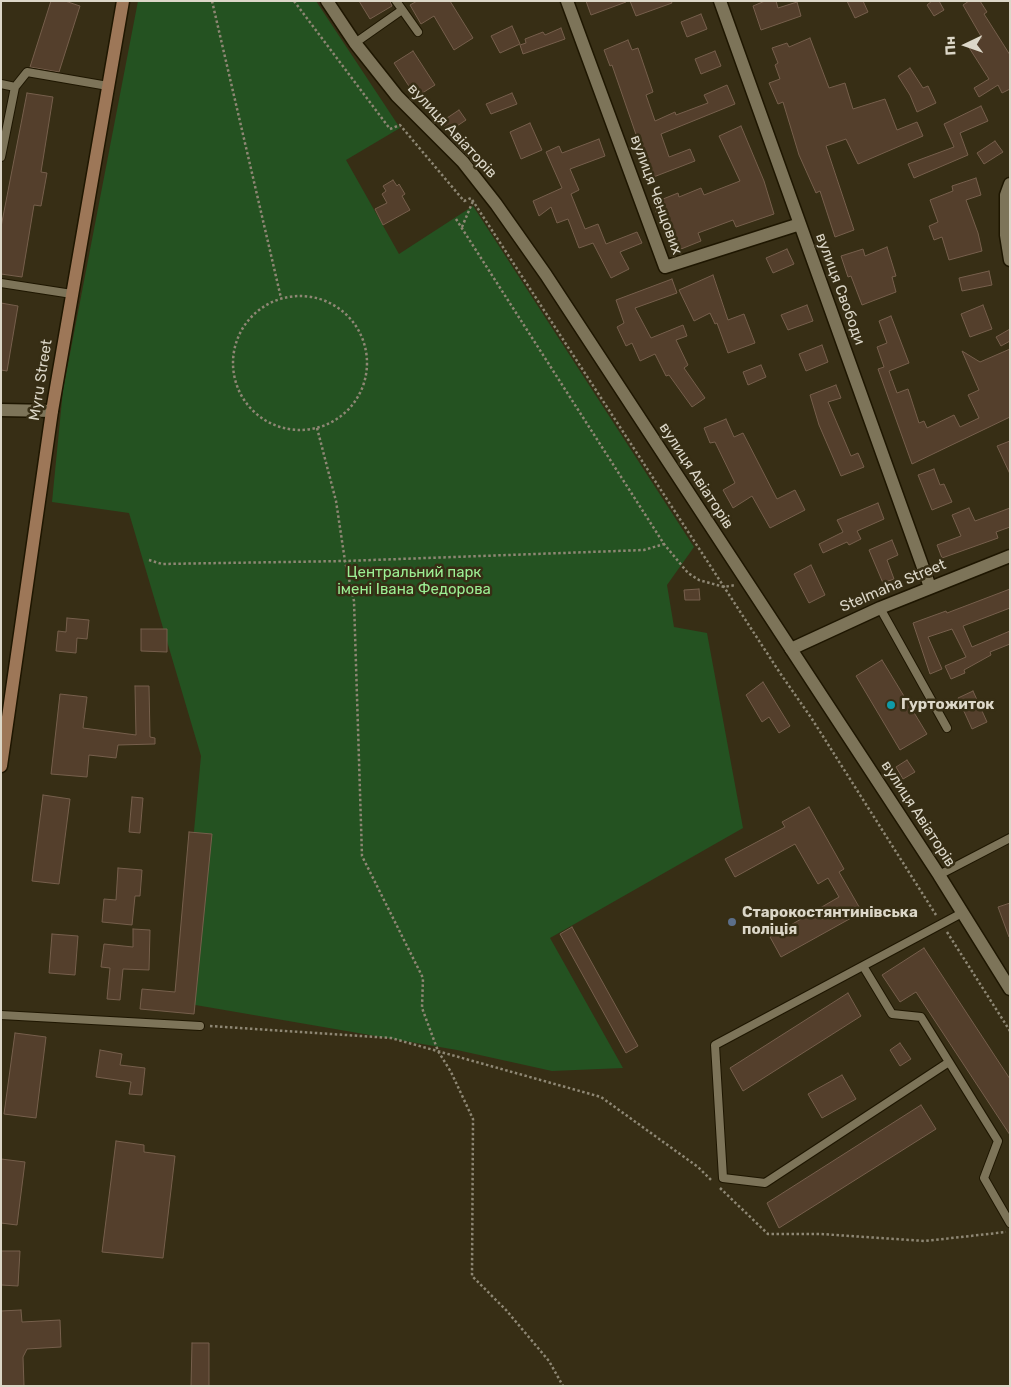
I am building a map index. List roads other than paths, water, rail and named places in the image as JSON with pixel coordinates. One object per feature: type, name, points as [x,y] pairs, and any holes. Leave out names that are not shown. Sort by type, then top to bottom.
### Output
[{"type":"main road","name":"Myru Street","points":[[1,766],[52,411],[123,1]]},
{"type":"street","name":"вулиця Авіаторів","points":[[327,1],[355,43],[397,96],[463,162],[496,204],[546,274],[939,875],[1010,989]]},
{"type":"street","name":"вулиця Ченцових","points":[[567,1],[665,267],[800,224]]},
{"type":"street","name":"вулиця Свободи","points":[[720,1],[930,587]]},
{"type":"street","points":[[1010,184],[1006,195],[1006,235],[1010,260]]},
{"type":"street","points":[[1,410],[52,411]]},
{"type":"street","name":"Stelmaha Street","points":[[791,649],[880,608],[1010,556]]},
{"type":"lane","points":[[396,1],[418,32]]},
{"type":"lane","points":[[355,43],[402,10]]},
{"type":"lane","points":[[1,157],[15,87],[27,72],[108,86]]},
{"type":"lane","points":[[1,84],[15,87]]},
{"type":"lane","points":[[1,284],[72,294]]},
{"type":"lane","points":[[880,608],[947,728]]},
{"type":"lane","points":[[939,875],[1010,838]]},
{"type":"lane","points":[[949,1062],[765,1183],[723,1178],[715,1045],[962,913]]},
{"type":"lane","points":[[863,966],[892,1014],[921,1017],[998,1141],[984,1178],[1010,1223]]},
{"type":"lane","points":[[1,1014],[200,1026]]},
{"type":"place","name":"Гуртожиток","points":[[891,705]]},
{"type":"place","name":"Старокостянтинівська поліція","points":[[732,922]]},
{"type":"park label","name":"Центральний парк імені Івана Федорова","points":[[414,582]]}]
